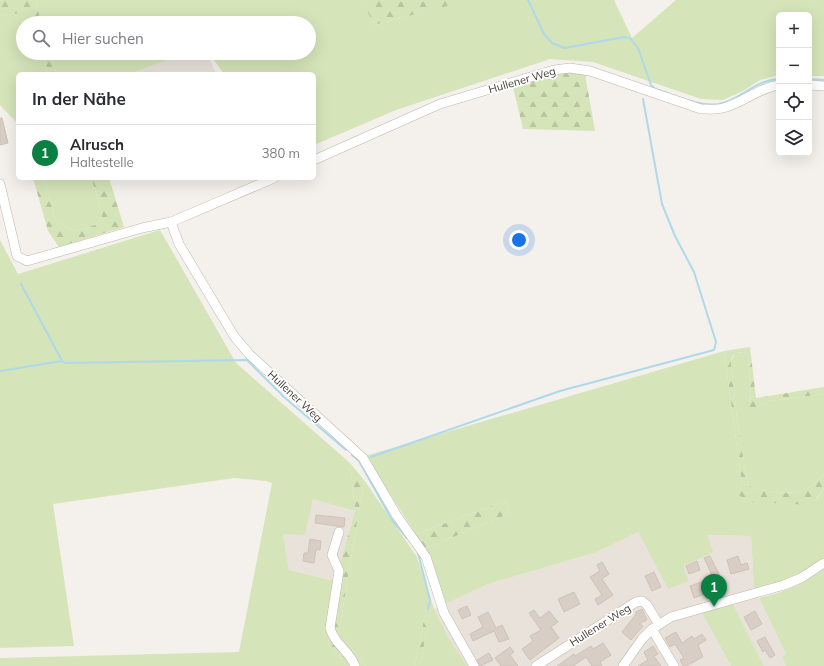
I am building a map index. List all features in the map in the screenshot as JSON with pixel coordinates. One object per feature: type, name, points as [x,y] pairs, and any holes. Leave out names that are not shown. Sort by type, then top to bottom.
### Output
[{"type":"street","name":"Hullener Weg","points":[[316,159],[440,104],[554,70],[570,68],[590,71],[701,109],[712,110],[723,109],[764,88],[776,85]]},
{"type":"street","points":[[812,85],[824,86]]},
{"type":"street","points":[[0,184],[17,256],[27,261],[142,228],[171,222],[269,180]]},
{"type":"street","name":"Hullener Weg","points":[[171,222],[179,244],[234,336],[249,354],[363,458],[397,516],[426,557],[444,613],[474,666]]},
{"type":"street","points":[[339,532],[332,555],[339,571],[330,628],[332,637],[348,653],[356,666]]},
{"type":"street","points":[[623,666],[642,639],[655,626],[671,616],[784,585],[801,578],[824,563]]},
{"type":"street","name":"Hullener Weg","points":[[536,666],[636,602],[642,601],[647,605],[674,666]]},
{"type":"shaded area","points":[[168,60],[210,60],[215,72],[135,72]]},
{"type":"shaded area","points":[[313,499],[355,511],[335,581],[289,570],[283,533],[305,535]]},
{"type":"shaded area","points":[[638,532],[668,589],[682,566],[706,535],[751,536],[754,588],[786,654],[782,657],[786,666],[764,666],[732,602],[701,611],[731,666],[467,666],[448,637],[434,609],[488,584],[597,552]]},
{"type":"green space","points":[[0,0],[36,0],[39,16],[34,16],[32,11],[0,16]]},
{"type":"green space","points":[[36,0],[362,0],[375,25],[466,0],[614,0],[632,38],[676,0],[824,0],[824,76],[812,76],[812,12],[776,12],[776,76],[760,80],[743,91],[723,100],[701,99],[593,62],[550,59],[396,110],[316,144],[316,72],[223,72],[214,60],[316,60],[316,16],[39,16]]},
{"type":"green space","points":[[362,0],[466,0],[466,1],[374,25]]},
{"type":"green space","points":[[33,10],[34,16],[16,16],[16,60],[45,60],[48,72],[16,72],[16,122],[0,105],[0,16]]},
{"type":"green space","points":[[45,60],[52,60],[56,72],[48,72]]},
{"type":"green space","points":[[52,60],[168,60],[135,72],[56,72]]},
{"type":"green space","points":[[573,71],[585,74],[595,131],[523,129],[513,87],[551,74]]},
{"type":"green space","points":[[34,180],[44,180],[56,221],[74,231],[95,225],[102,217],[92,180],[110,180],[124,227],[59,247],[48,231]]},
{"type":"green space","points":[[44,180],[92,180],[102,217],[95,225],[74,231],[56,221]]},
{"type":"green space","points":[[160,230],[236,363],[350,463],[355,511],[313,499],[305,535],[283,534],[289,570],[335,581],[328,644],[347,666],[0,666],[0,658],[239,652],[272,483],[266,481],[234,478],[53,504],[74,646],[0,648],[0,240],[18,274]]},
{"type":"green space","points":[[750,347],[756,398],[824,387],[824,394],[770,401],[751,409],[745,409],[745,406],[750,401],[751,395],[748,355],[744,352],[739,352],[733,355],[731,362],[738,428],[748,485],[770,492],[796,492],[810,487],[824,474],[824,488],[812,505],[750,502],[732,491],[742,484],[724,351]]},
{"type":"green space","points":[[724,351],[742,484],[733,491],[750,502],[817,499],[824,488],[824,560],[800,575],[760,590],[754,588],[751,536],[707,535],[713,552],[683,566],[688,581],[668,589],[638,532],[597,552],[488,584],[445,604],[425,549],[510,513],[506,501],[416,534],[365,456]]},
{"type":"green space","points":[[744,352],[748,355],[751,395],[749,403],[751,409],[770,401],[824,394],[824,474],[810,487],[796,492],[779,493],[762,490],[748,485],[738,428],[731,362],[735,353]]},
{"type":"green space","points":[[350,463],[364,480],[339,632],[366,666],[347,666],[328,644],[335,581],[355,511]]},
{"type":"green space","points":[[364,480],[417,557],[434,609],[448,637],[467,666],[420,666],[430,614],[425,614],[415,666],[366,666],[339,632]]},
{"type":"green space","points":[[506,501],[510,513],[425,549],[416,534]]},
{"type":"green space","points":[[824,569],[824,666],[786,666],[782,657],[786,654],[759,598],[793,587]]},
{"type":"green space","points":[[732,602],[764,666],[731,666],[701,611]]},
{"type":"green space","points":[[431,610],[420,666],[415,666],[425,614]]},
{"type":"building","points":[[0,118],[2,118],[8,143],[0,145]]},
{"type":"building","points":[[316,515],[345,518],[344,527],[315,523]]},
{"type":"building","points":[[310,539],[321,541],[320,550],[316,549],[314,563],[303,561],[304,553],[308,553]]},
{"type":"building","points":[[710,556],[721,578],[715,581],[704,558]]},
{"type":"building","points":[[738,556],[741,565],[747,563],[749,569],[731,574],[727,560]]},
{"type":"building","points":[[697,561],[700,570],[689,574],[686,566]]},
{"type":"building","points":[[602,562],[609,574],[602,579],[613,595],[598,605],[595,599],[602,595],[590,577],[600,571],[597,565]]},
{"type":"building","points":[[654,572],[661,587],[652,591],[645,576]]},
{"type":"building","points":[[704,581],[708,593],[694,598],[690,586]]},
{"type":"building","points":[[574,592],[580,604],[564,612],[558,599]]},
{"type":"building","points":[[467,606],[471,615],[462,619],[458,610]]},
{"type":"building","points":[[642,609],[647,620],[639,624],[643,626],[631,640],[622,632],[636,612]]},
{"type":"building","points":[[534,610],[540,618],[549,611],[558,622],[551,627],[559,638],[530,660],[522,649],[533,641],[530,636],[541,630],[529,613]]},
{"type":"building","points":[[755,611],[762,624],[751,630],[744,617]]},
{"type":"building","points":[[488,612],[496,628],[502,625],[509,639],[499,642],[494,631],[473,641],[470,634],[483,627],[478,617]]},
{"type":"building","points":[[676,632],[682,643],[692,636],[694,639],[702,634],[706,640],[698,645],[703,657],[686,666],[683,666],[680,660],[684,658],[675,644],[670,647],[665,638]]},
{"type":"building","points":[[765,637],[775,655],[770,658],[765,650],[763,652],[757,641]]},
{"type":"building","points":[[603,643],[611,655],[600,662],[602,666],[592,666],[586,657],[573,666],[557,666],[574,654],[575,656],[591,646],[593,649]]},
{"type":"building","points":[[653,646],[658,654],[654,656],[661,666],[638,666],[648,660],[644,652]]},
{"type":"building","points":[[510,647],[514,652],[510,655],[518,666],[501,666],[495,658]]},
{"type":"building","points":[[489,653],[493,660],[480,666],[477,660]]},
{"type":"waterway","points":[[528,0],[544,34],[552,43],[565,48],[624,37],[630,38],[638,48],[651,85],[655,89],[687,100],[703,104],[719,104],[734,99],[755,86],[776,79]]},
{"type":"waterway","points":[[812,79],[824,80]]},
{"type":"waterway","points":[[371,457],[560,391],[714,350],[716,342],[694,272],[675,236],[662,204],[643,99]]},
{"type":"waterway","points":[[21,284],[62,361],[65,363],[247,360],[284,397],[346,450]]},
{"type":"waterway","points":[[0,371],[62,361]]},
{"type":"waterway","points":[[352,455],[359,461],[392,520],[407,538]]},
{"type":"waterway","points":[[418,553],[430,600],[428,609]]},
{"type":"place","name":"Alrusch","points":[[714,607]]}]
